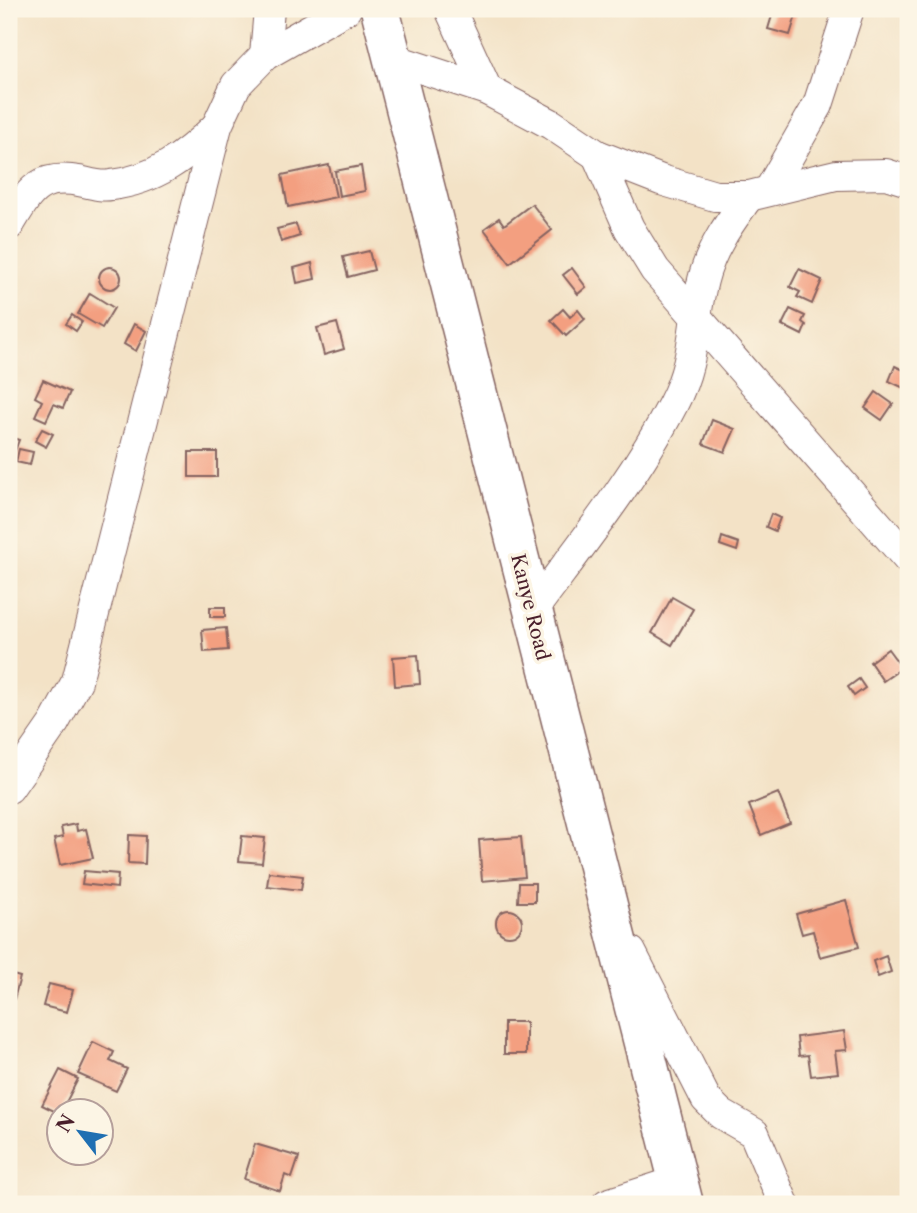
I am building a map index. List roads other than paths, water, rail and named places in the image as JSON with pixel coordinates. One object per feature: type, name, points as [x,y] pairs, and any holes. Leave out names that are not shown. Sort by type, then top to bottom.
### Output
[{"type":"main road","name":"Kanye Road","points":[[380,9],[681,1192]]},
{"type":"street","points":[[265,55],[269,9]]},
{"type":"street","points":[[9,788],[54,723],[77,681],[217,126],[236,85],[265,55],[346,9]]},
{"type":"street","points":[[450,9],[487,90]]},
{"type":"street","points":[[532,611],[609,507],[673,404],[693,352],[703,279],[716,244],[760,192],[818,104],[849,9]]},
{"type":"street","points":[[393,59],[487,90],[551,124],[597,155],[662,180],[715,196],[760,192],[836,175],[886,174],[908,181]]},
{"type":"street","points":[[9,225],[32,189],[57,177],[108,186],[145,177],[183,158],[217,126]]},
{"type":"street","points":[[597,155],[629,228],[656,270],[697,321],[908,559]]},
{"type":"street","points":[[608,908],[706,1099],[721,1114],[754,1133],[784,1204]]},
{"type":"street","points":[[607,1204],[681,1192]]}]
